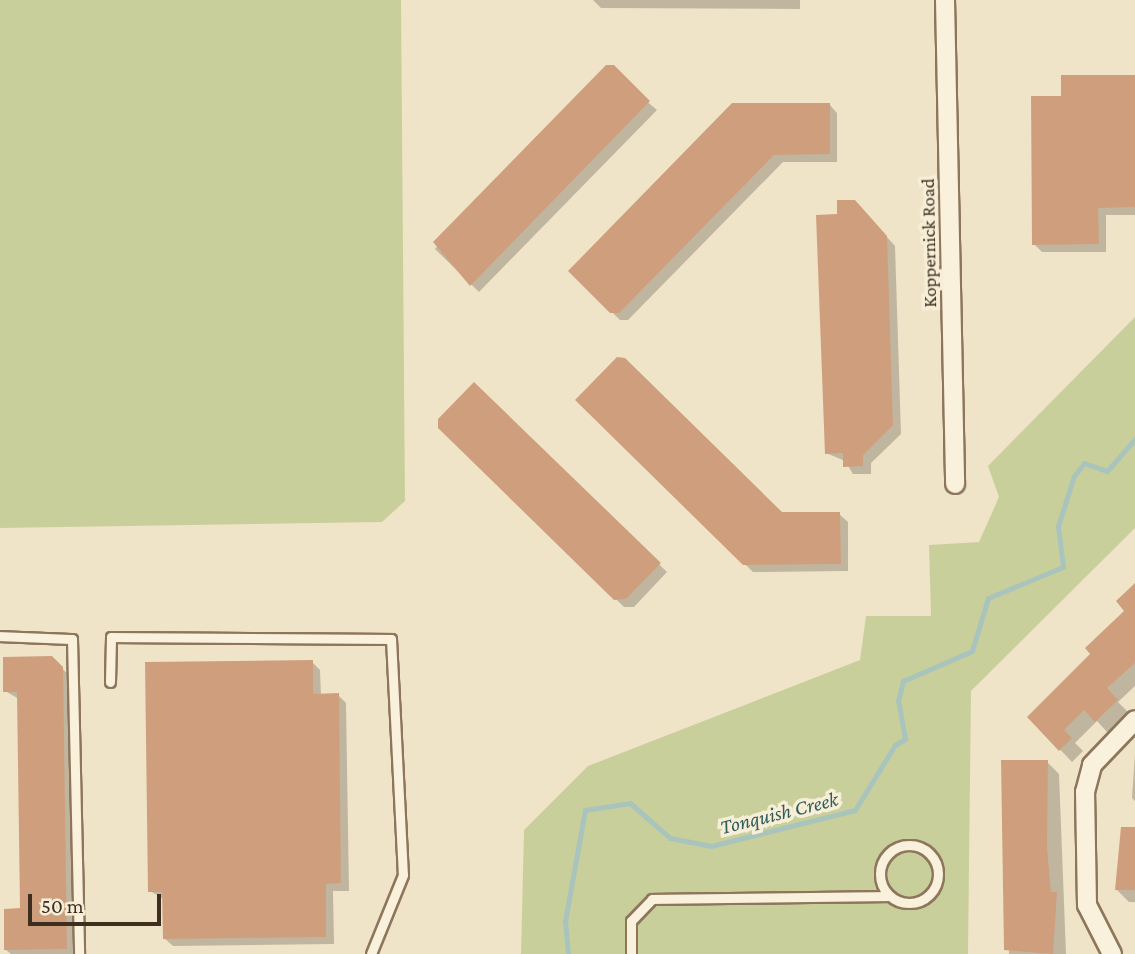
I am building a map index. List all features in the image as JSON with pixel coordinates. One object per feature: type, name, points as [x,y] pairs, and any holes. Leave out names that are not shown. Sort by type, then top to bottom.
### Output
[{"type":"street","name":"Koppernick Road","points":[[945,0],[955,484]]},
{"type":"street","points":[[1106,950],[1087,905],[1087,779],[1101,753],[1135,720]]},
{"type":"lane","points":[[0,636],[72,639],[79,954]]},
{"type":"lane","points":[[110,681],[111,636],[391,639],[403,875],[371,954]]},
{"type":"lane","points":[[631,954],[631,921],[652,899],[888,896],[915,903],[932,893],[939,875],[933,856],[909,844],[891,851],[880,876],[888,896]]},
{"type":"green space","points":[[0,0],[401,0],[405,501],[382,522],[0,528]]},
{"type":"green space","points":[[1135,317],[1135,528],[971,691],[968,954],[521,954],[524,830],[588,766],[860,660],[866,616],[931,616],[929,545],[979,542],[999,497],[988,466]]},
{"type":"building","points":[[606,65],[614,65],[650,101],[470,286],[433,242]]},
{"type":"building","points":[[1061,75],[1135,75],[1135,207],[1098,208],[1099,244],[1032,245],[1031,96],[1061,96]]},
{"type":"building","points":[[732,103],[830,103],[830,154],[774,155],[619,313],[610,313],[568,271]]},
{"type":"building","points":[[837,200],[855,200],[887,236],[893,425],[863,455],[863,466],[843,467],[843,453],[825,454],[816,215],[837,214]]},
{"type":"building","points":[[617,357],[625,358],[782,512],[840,512],[841,564],[743,565],[575,400]]},
{"type":"building","points":[[474,382],[661,563],[626,599],[614,600],[438,428],[438,419]]},
{"type":"building","points":[[1135,583],[1135,663],[1107,688],[1118,700],[1095,722],[1084,710],[1064,730],[1072,738],[1059,751],[1027,717],[1090,654],[1085,648],[1124,611],[1116,601]]},
{"type":"building","points":[[52,656],[63,667],[67,949],[4,950],[4,909],[20,908],[17,692],[3,692],[3,657]]},
{"type":"building","points":[[313,660],[313,694],[339,693],[341,883],[326,884],[326,937],[163,939],[162,892],[148,892],[145,662]]},
{"type":"building","points":[[1001,760],[1048,760],[1047,848],[1051,892],[1057,892],[1053,954],[1004,950]]},
{"type":"building","points":[[1121,827],[1135,827],[1135,890],[1115,890]]},
{"type":"waterway","name":"Tonquish Creek","points":[[568,954],[565,921],[585,810],[630,803],[670,838],[711,846],[855,810],[895,745],[905,739],[898,701],[903,681],[972,651],[988,598],[1063,567],[1058,526],[1074,476],[1084,463],[1107,471],[1135,439]]}]
